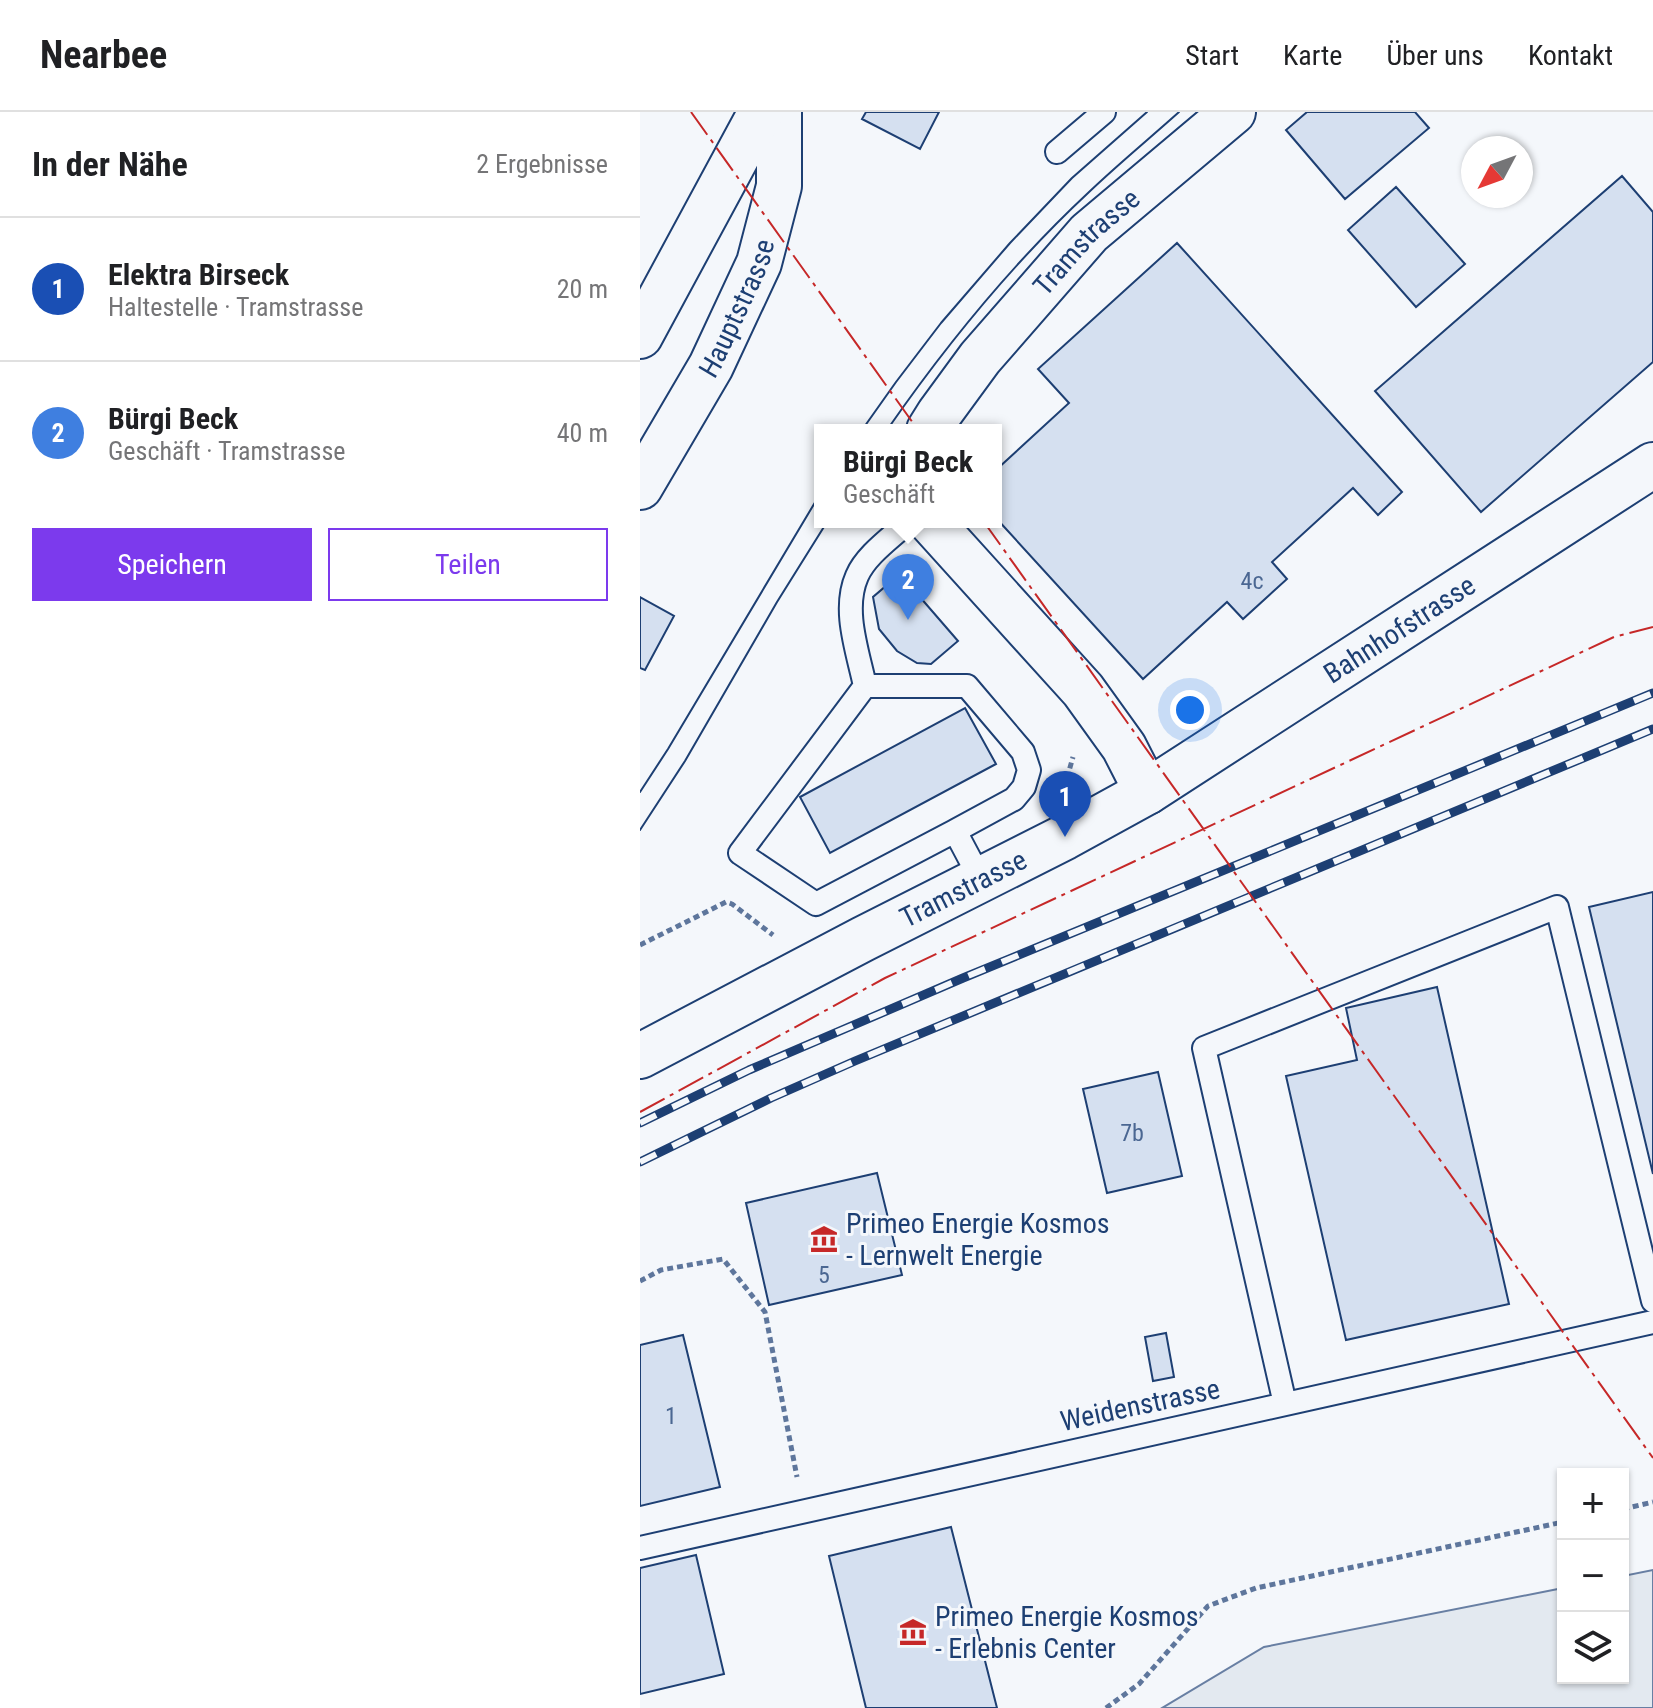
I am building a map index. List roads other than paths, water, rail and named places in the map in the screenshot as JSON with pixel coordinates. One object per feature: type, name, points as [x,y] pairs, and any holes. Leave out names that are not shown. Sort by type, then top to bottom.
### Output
[{"type":"street","points":[[640,336],[761,112]]},
{"type":"street","name":"Hauptstrasse","points":[[640,487],[711,366],[759,263],[779,186],[779,112]]},
{"type":"street","name":"Tramstrasse","points":[[933,424],[980,358],[1089,233],[1233,112]]},
{"type":"street","name":"Bahnhofstrasse","points":[[1147,792],[1653,465]]},
{"type":"street","points":[[936,528],[1083,690],[1124,747],[1147,792]]},
{"type":"street","name":"Tramstrasse","points":[[640,1056],[1147,792]]},
{"type":"lane","points":[[1057,152],[1104,112]]},
{"type":"lane","points":[[865,686],[967,686],[1023,752],[1029,770],[1024,787],[1014,799],[816,904],[740,853],[865,686],[850,615],[851,595],[857,575],[902,528]]},
{"type":"lane","points":[[955,831],[981,880]]},
{"type":"lane","points":[[1285,1404],[1204,1048],[1557,907],[1653,1301]]},
{"type":"lane","name":"Weidenstrasse","points":[[640,1548],[1653,1322]]},
{"type":"tram line","points":[[866,424],[941,323],[1010,243],[1072,178],[1147,112]]},
{"type":"tram line","points":[[891,424],[956,336],[1033,248],[1099,183],[1179,112]]},
{"type":"tram line","points":[[640,792],[814,504]]},
{"type":"tram line","points":[[640,830],[685,761],[823,528]]},
{"type":"railway","points":[[640,1123],[749,1070],[963,978],[1653,693]]},
{"type":"railway","points":[[640,1162],[855,1061],[1653,729]]},
{"type":"place","name":"Bürgi Beck","points":[[908,620]]},
{"type":"place","name":"Elektra Birseck","points":[[1065,837]]},
{"type":"place","name":"Primeo Energie Kosmos - Lernwelt Energie","points":[[824,1239]]},
{"type":"place","name":"Primeo Energie Kosmos - Erlebnis Center","points":[[913,1632]]}]
